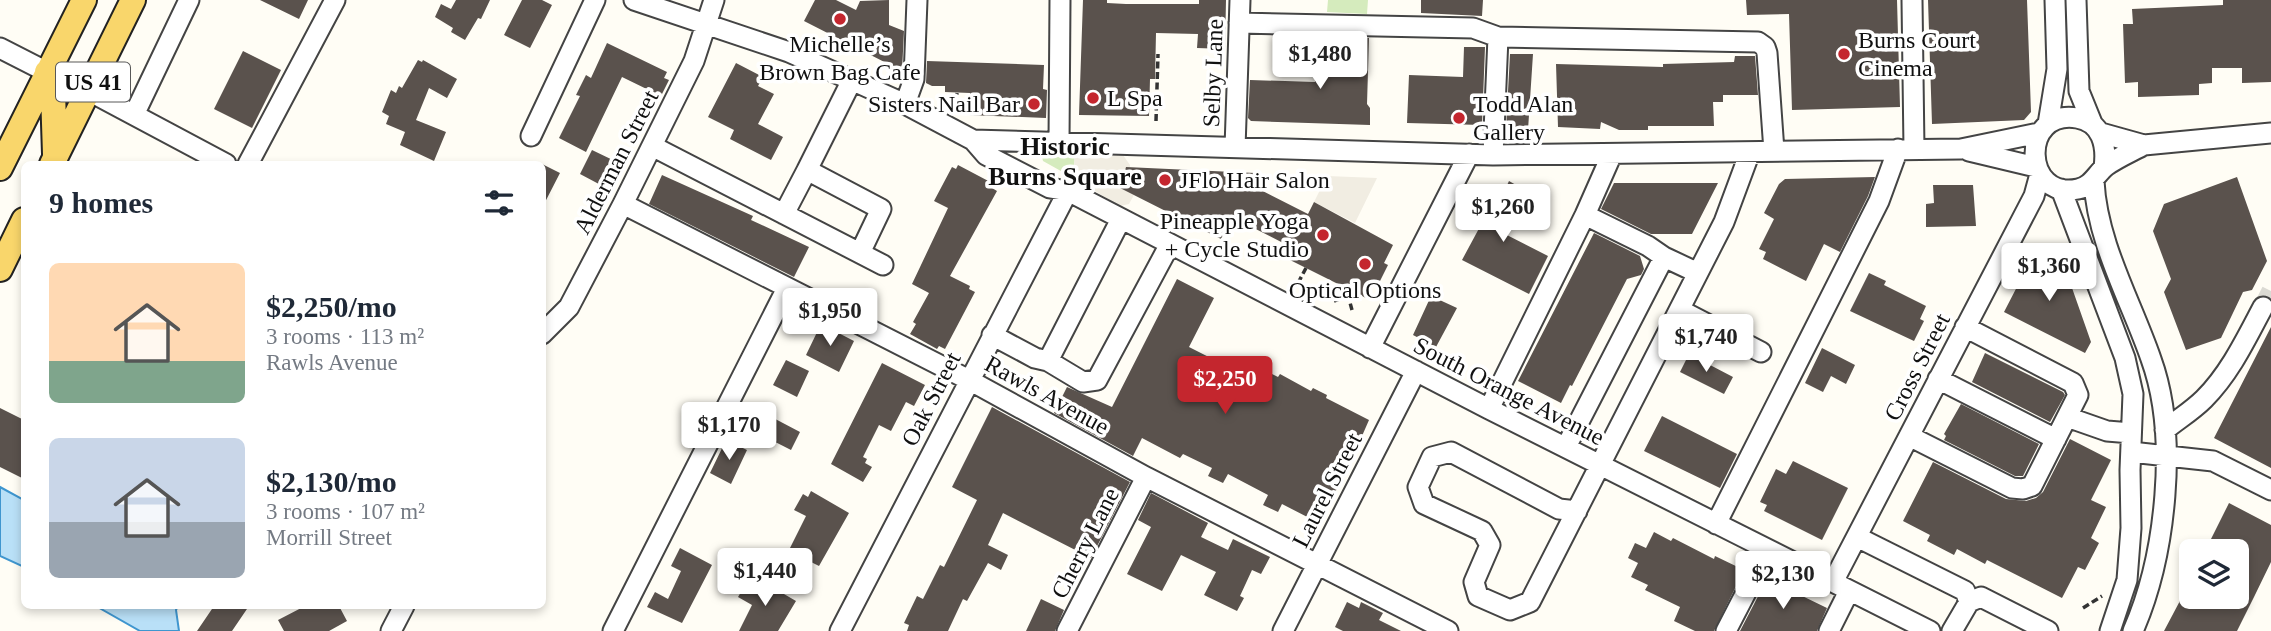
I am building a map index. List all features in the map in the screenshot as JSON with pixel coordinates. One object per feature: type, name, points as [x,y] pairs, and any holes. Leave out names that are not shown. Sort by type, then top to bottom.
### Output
[{"type":"main road","name":"US 41","points":[[0,168],[84,0]]},
{"type":"main road","name":"US 41","points":[[53,161],[133,0]]},
{"type":"main road","points":[[47,72],[53,92],[53,161]]},
{"type":"main road","points":[[0,269],[21,226]]},
{"type":"street","points":[[134,115],[189,0]]},
{"type":"street","points":[[250,161],[335,0]]},
{"type":"street","points":[[531,136],[595,0]]},
{"type":"street","name":"South Orange Avenue","points":[[634,0],[789,52],[980,140],[986,155],[1050,188],[1068,191],[1489,409],[1930,631]]},
{"type":"street","name":"Alderman Street","points":[[546,327],[569,307],[623,204],[694,61],[714,0]]},
{"type":"street","points":[[905,104],[914,79],[917,0]]},
{"type":"street","points":[[1059,142],[1060,0]]},
{"type":"street","name":"Selby Lane","points":[[1235,148],[1240,0]]},
{"type":"street","points":[[1716,524],[1906,149],[1912,0]]},
{"type":"street","points":[[2054,0],[2057,69],[2044,129],[2034,149],[2038,170],[2046,181],[2061,189],[2078,189],[2144,145]]},
{"type":"street","points":[[2076,0],[2079,91],[2107,150],[2099,174],[2099,219],[2152,360],[2163,400],[2166,457],[2161,526],[2154,565],[2133,631]]},
{"type":"street","points":[[1239,23],[1473,28],[1498,37],[1758,42],[1768,53],[1774,151]]},
{"type":"street","points":[[1493,155],[1498,37]]},
{"type":"street","points":[[0,48],[47,72]]},
{"type":"street","points":[[784,214],[852,80]]},
{"type":"street","points":[[89,90],[220,161]]},
{"type":"street","points":[[980,140],[1493,155],[1961,149],[2044,129],[2067,117],[2080,118],[2096,129],[2144,145],[2271,133]]},
{"type":"street","points":[[652,146],[883,265]]},
{"type":"street","points":[[1961,149],[2038,170]]},
{"type":"street","points":[[1577,511],[1559,509],[1451,452],[1432,457],[1418,487],[1424,504],[1482,531],[1490,545],[1474,582],[1478,596],[1510,610],[1530,602],[1601,465],[1724,222],[1750,152]]},
{"type":"street","points":[[1370,348],[1469,154]]},
{"type":"street","points":[[1489,409],[1585,215],[1612,154]]},
{"type":"street","points":[[807,170],[881,209],[860,253]]},
{"type":"street","name":"Cross Street","points":[[1829,631],[1857,537],[2034,196],[2038,170]]},
{"type":"street","points":[[2061,189],[2125,358],[2133,394],[2131,528],[2127,580],[2110,631]]},
{"type":"street","name":"Oak Street","points":[[841,631],[1068,191]]},
{"type":"street","name":"Rawls Avenue","points":[[623,204],[969,380],[1146,477],[1448,631]]},
{"type":"street","points":[[1585,215],[1698,273]]},
{"type":"street","points":[[1048,362],[1121,219]]},
{"type":"street","points":[[992,335],[1083,382],[1097,380],[1170,244]]},
{"type":"street","points":[[1566,447],[1664,257]]},
{"type":"street","points":[[613,631],[787,288]]},
{"type":"street","points":[[2165,430],[2203,400],[2222,378],[2263,307]]},
{"type":"street","points":[[1680,310],[1761,352]]},
{"type":"street","points":[[1909,436],[2019,490],[2032,486],[2067,418],[2078,395],[2073,383],[1965,327]]},
{"type":"street","name":"Laurel Street","points":[[1283,631],[1416,371]]},
{"type":"street","points":[[1938,379],[2056,439]]},
{"type":"street","points":[[2067,418],[2107,431],[2166,457],[2213,461],[2271,490]]},
{"type":"street","name":"Cherry Lane","points":[[1067,631],[1146,477]]},
{"type":"street","points":[[1857,537],[1965,591],[1969,602]]},
{"type":"street","points":[[1726,631],[1768,550]]},
{"type":"street","points":[[1952,631],[1969,602],[1981,597],[2048,631]]},
{"type":"street","points":[[391,631],[402,609]]},
{"type":"path","points":[[1156,121],[1158,54]]},
{"type":"path","points":[[957,93],[957,105]]},
{"type":"path","points":[[1298,283],[1306,268]]},
{"type":"path","points":[[1351,290],[1347,298],[1352,310]]},
{"type":"path","points":[[1334,301],[1347,298]]},
{"type":"green space","points":[[1328,0],[1368,0],[1367,14],[1327,12]]},
{"type":"green space","points":[[1046,153],[1075,154],[1074,166],[1068,175],[1043,161],[1042,157]]},
{"type":"shaded area","points":[[1075,154],[1123,155],[1130,167],[1126,167],[1120,188],[1134,195],[1129,204],[1120,206],[1068,175],[1074,166]]},
{"type":"shaded area","points":[[1327,176],[1377,178],[1355,223],[1314,202]]},
{"type":"water","points":[[0,487],[21,498],[21,566],[0,556]]},
{"type":"water","points":[[101,609],[176,609],[179,631],[140,631]]},
{"type":"building","points":[[260,0],[308,0],[299,19]]},
{"type":"building","points":[[456,0],[490,0],[481,19],[478,18],[465,40],[451,32],[453,28],[435,17],[441,4],[451,9]]},
{"type":"building","points":[[522,0],[542,0],[552,5],[530,48],[504,35]]},
{"type":"building","points":[[815,0],[836,0],[856,10],[860,1],[889,0],[889,25],[904,31],[902,71],[804,21]]},
{"type":"building","points":[[1083,0],[1107,0],[1107,3],[1126,4],[1199,4],[1199,0],[1226,0],[1225,49],[1197,48],[1198,34],[1156,33],[1155,79],[1150,79],[1149,116],[1079,115]]},
{"type":"building","points":[[1421,0],[1483,0],[1482,16],[1421,13]]},
{"type":"building","name":"Burns Court Cinema","points":[[1746,0],[1897,0],[1900,107],[1792,110],[1789,14],[1747,15]]},
{"type":"building","points":[[1928,0],[2027,0],[2031,112],[2024,120],[1932,124]]},
{"type":"building","points":[[2223,0],[2271,0],[2271,82],[2242,83],[2242,68],[2212,68],[2212,83],[2199,84],[2199,95],[2138,97],[2138,82],[2125,83],[2123,24],[2133,24],[2132,9],[2223,5]]},
{"type":"building","points":[[1330,37],[1369,38],[1367,104],[1370,108],[1370,125],[1251,121],[1248,118],[1250,80],[1315,82],[1316,61],[1329,62]]},
{"type":"building","points":[[607,43],[667,72],[664,78],[669,80],[661,96],[622,77],[586,152],[559,138],[580,96],[576,95],[586,75],[591,78]]},
{"type":"building","points":[[1464,47],[1485,47],[1482,125],[1407,123],[1409,75],[1463,77]]},
{"type":"building","points":[[243,51],[281,70],[252,128],[214,109]]},
{"type":"building","points":[[1510,54],[1533,54],[1528,130],[1506,129]]},
{"type":"building","points":[[1735,56],[1755,56],[1758,95],[1723,95],[1723,102],[1713,102],[1714,126],[1648,126],[1648,130],[1619,130],[1601,122],[1600,129],[1558,127],[1556,64],[1663,67],[1663,64],[1734,62]]},
{"type":"building","points":[[418,60],[423,60],[457,79],[447,98],[429,88],[416,120],[446,132],[434,161],[400,145],[405,132],[386,124],[389,116],[382,112],[391,90],[396,93],[399,86],[402,88]]},
{"type":"building","points":[[927,61],[1044,65],[1046,118],[969,115],[970,93],[945,92],[945,86],[926,83]]},
{"type":"building","points":[[736,63],[763,77],[758,86],[774,94],[758,124],[783,137],[771,160],[730,139],[734,130],[708,117]]},
{"type":"building","points":[[592,150],[619,163],[616,169],[622,172],[612,191],[580,174]]},
{"type":"building","points":[[958,165],[994,184],[992,188],[997,191],[950,276],[970,286],[969,289],[975,292],[945,349],[939,346],[937,349],[910,334],[916,324],[913,322],[929,293],[912,284],[948,208],[934,201],[952,167],[956,169]]},
{"type":"building","points":[[546,166],[560,173],[546,200]]},
{"type":"building","points":[[1126,167],[1255,173],[1249,184],[1308,214],[1314,202],[1393,245],[1384,263],[1388,265],[1379,283],[1375,281],[1366,298],[1286,258],[1291,247],[1232,217],[1221,239],[1120,188]]},
{"type":"building","points":[[662,175],[753,216],[751,220],[809,247],[794,277],[649,204]]},
{"type":"building","points":[[1875,177],[1840,252],[1824,244],[1806,281],[1763,259],[1766,252],[1759,249],[1774,219],[1764,213],[1779,184],[1785,179]]},
{"type":"building","points":[[2237,177],[2267,261],[2252,290],[2243,292],[2221,338],[2186,350],[2164,292],[2171,279],[2153,231],[2164,204]]},
{"type":"building","points":[[1509,181],[1523,189],[1501,232],[1548,256],[1529,294],[1462,260],[1483,221],[1473,216],[1486,190],[1501,198]]},
{"type":"building","points":[[1614,183],[1718,183],[1692,234],[1651,234],[1601,209]]},
{"type":"building","points":[[1933,185],[1973,185],[1976,226],[1926,227],[1926,204],[1934,203]]},
{"type":"building","points":[[1594,233],[1640,256],[1644,269],[1641,275],[1627,279],[1561,403],[1518,381]]},
{"type":"building","points":[[2035,252],[2065,268],[2091,342],[2085,353],[2004,312]]},
{"type":"building","points":[[1869,273],[1886,281],[1884,285],[1926,306],[1920,319],[1924,321],[1914,341],[1850,311]]},
{"type":"building","points":[[1177,279],[1214,298],[1189,347],[1260,383],[1266,371],[1278,377],[1280,374],[1311,391],[1313,388],[1327,395],[1326,398],[1369,420],[1362,436],[1364,437],[1319,523],[1282,504],[1278,512],[1263,505],[1268,495],[1228,474],[1223,483],[1208,476],[1212,468],[1183,454],[1180,458],[1142,438],[1133,456],[1054,413],[1067,387],[1112,407]]},
{"type":"building","points":[[1431,296],[1457,308],[1436,347],[1413,335]]},
{"type":"building","points":[[821,324],[854,341],[839,372],[806,355]]},
{"type":"building","points":[[2271,327],[2271,468],[2214,438]]},
{"type":"building","points":[[1822,348],[1855,365],[1846,384],[1831,376],[1823,392],[1805,383]]},
{"type":"building","points":[[1985,353],[2063,392],[2065,395],[2050,422],[1972,382]]},
{"type":"building","points":[[1689,354],[1733,377],[1724,394],[1680,372]]},
{"type":"building","points":[[786,360],[809,371],[797,397],[773,385]]},
{"type":"building","points":[[882,363],[925,385],[914,406],[906,402],[891,431],[879,425],[863,457],[867,459],[865,463],[872,467],[863,482],[831,464]]},
{"type":"building","points":[[1961,404],[2039,444],[2023,476],[2015,476],[1944,440],[1944,434]]},
{"type":"building","points":[[992,407],[1130,482],[1091,558],[1003,513],[988,545],[1008,555],[1001,570],[988,563],[967,601],[963,599],[948,631],[907,631],[909,625],[904,623],[917,596],[923,599],[940,565],[944,567],[977,500],[952,487]]},
{"type":"building","points":[[0,408],[21,418],[21,478],[0,467]]},
{"type":"building","points":[[762,412],[800,432],[791,450],[752,430]]},
{"type":"building","points":[[1662,416],[1737,454],[1720,488],[1644,451]]},
{"type":"building","points":[[2070,439],[2111,460],[2091,500],[2106,507],[2091,538],[2099,543],[2085,570],[2078,567],[2062,598],[1987,560],[1985,564],[1957,549],[1954,555],[1927,541],[1930,535],[1903,521],[1933,462],[2006,499],[2026,501],[2043,492]]},
{"type":"building","points":[[726,440],[747,450],[731,484],[710,473]]},
{"type":"building","points":[[1793,461],[1848,488],[1822,540],[1764,511],[1767,505],[1760,502],[1776,469],[1786,474]]},
{"type":"building","points":[[811,491],[849,513],[819,566],[811,562],[806,572],[784,560],[806,516],[794,510],[803,494],[808,497]]},
{"type":"building","points":[[1151,493],[1208,523],[1201,537],[1228,550],[1233,539],[1270,557],[1261,574],[1252,570],[1240,596],[1244,598],[1237,611],[1204,595],[1216,572],[1181,555],[1162,591],[1127,574],[1151,527],[1138,520]]},
{"type":"building","points":[[2229,503],[2271,525],[2271,562],[2249,607],[2249,539],[2211,539]]},
{"type":"building","points":[[1654,532],[1744,570],[1714,631],[1695,631],[1674,621],[1680,607],[1645,590],[1648,585],[1631,577],[1638,563],[1628,558],[1635,543],[1646,548]]},
{"type":"building","points":[[680,548],[712,565],[682,623],[647,607],[655,592],[668,599],[681,571],[671,566]]},
{"type":"building","points":[[1767,579],[1827,608],[1817,631],[1740,631]]},
{"type":"building","points":[[760,580],[796,601],[778,631],[739,631],[752,605],[738,597],[747,582],[755,587]]},
{"type":"building","points":[[1041,599],[1064,610],[1055,631],[1026,631]]},
{"type":"building","points":[[1347,602],[1359,608],[1361,602],[1383,613],[1379,620],[1401,631],[1343,631],[1335,627]]},
{"type":"building","points":[[2179,603],[2179,609],[2248,609],[2237,631],[2164,631]]},
{"type":"building","points":[[212,609],[247,609],[232,631],[197,631]]},
{"type":"building","points":[[299,609],[341,609],[347,621],[329,631],[284,631],[278,620]]},
{"type":"tunnel","points":[[2263,307],[2271,291]]},
{"type":"place","name":"Michelle’s Brown Bag Cafe","points":[[840,19]]},
{"type":"place","name":"Burns Court Cinema","points":[[1844,54]]},
{"type":"place","name":"L Spa","points":[[1093,98]]},
{"type":"place","name":"Sisters Nail Bar","points":[[1034,104]]},
{"type":"place","name":"Todd Alan Gallery","points":[[1459,118]]},
{"type":"place","name":"JFlo Hair Salon","points":[[1165,180]]},
{"type":"place","name":"Pineapple Yoga + Cycle Studio","points":[[1323,235]]},
{"type":"place","name":"Optical Options","points":[[1365,264]]},
{"type":"district","name":"Historic Burns Square","points":[[1065,161]]}]
